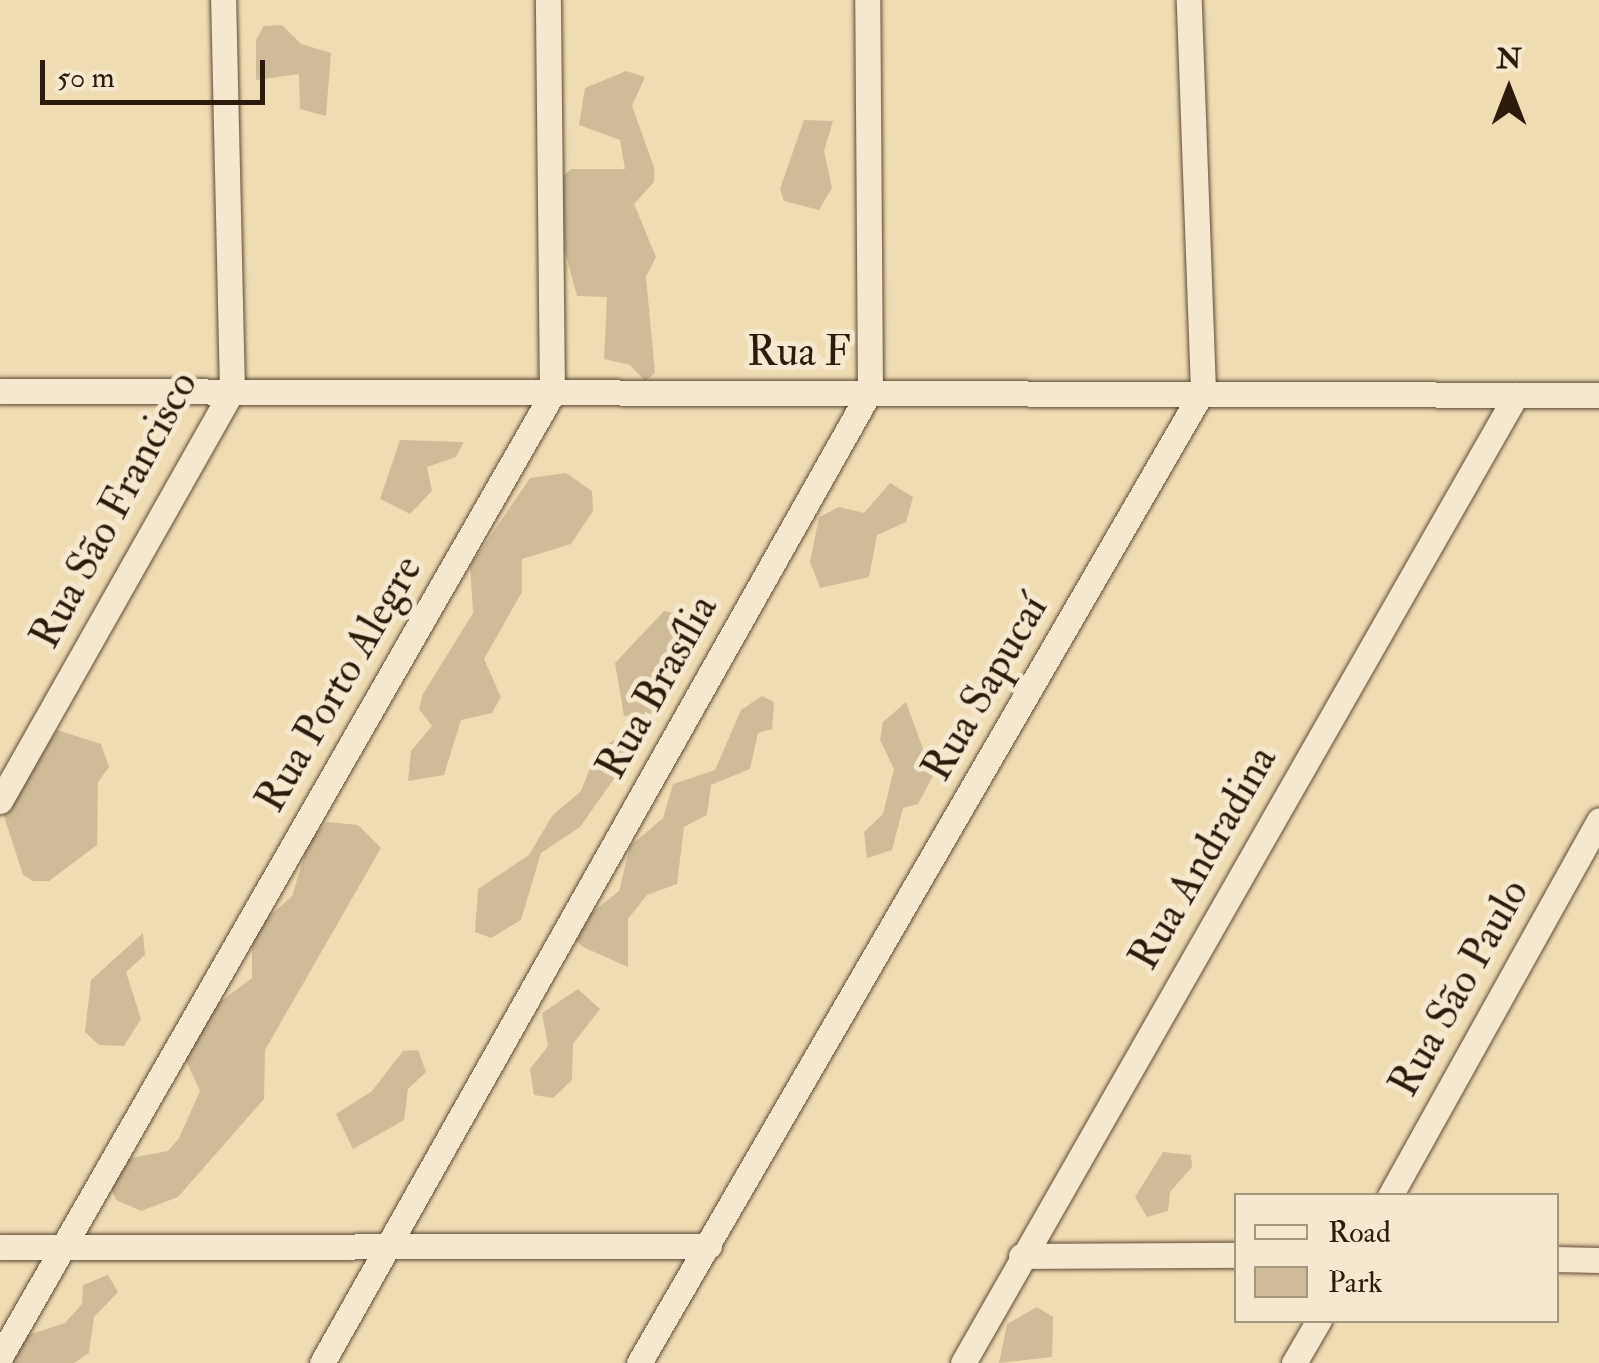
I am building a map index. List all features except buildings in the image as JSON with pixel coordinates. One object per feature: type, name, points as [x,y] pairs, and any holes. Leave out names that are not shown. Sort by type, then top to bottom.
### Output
[{"type":"street","name":"Rua São Francisco","points":[[0,801],[232,391],[223,0]]},
{"type":"street","points":[[548,0],[552,394]]},
{"type":"street","points":[[866,0],[870,391]]},
{"type":"street","points":[[1189,0],[1203,390]]},
{"type":"street","name":"Rua F","points":[[0,391],[552,394],[1203,390],[1599,395]]},
{"type":"street","name":"Rua Sapucaí","points":[[639,1363],[1203,390]]},
{"type":"street","name":"Rua Brasília","points":[[322,1363],[870,391]]},
{"type":"street","name":"Rua Porto Alegre","points":[[0,1357],[552,394]]},
{"type":"street","name":"Rua Andradina","points":[[964,1363],[1021,1256],[1516,395]]},
{"type":"street","name":"Rua São Paulo","points":[[1392,1193],[1599,820]]},
{"type":"street","points":[[0,1247],[385,1251],[709,1246]]},
{"type":"street","points":[[1021,1256],[1234,1256]]},
{"type":"street","points":[[1559,1259],[1599,1260]]},
{"type":"street","points":[[1294,1363],[1317,1323]]},
{"type":"green space","points":[[282,25],[301,44],[331,53],[326,116],[300,109],[299,74],[256,80],[256,40],[264,26]]},
{"type":"green space","points":[[626,71],[645,77],[632,106],[654,167],[654,182],[634,204],[656,257],[646,277],[655,373],[645,381],[630,365],[604,359],[607,297],[577,296],[548,189],[571,169],[625,169],[620,140],[579,125],[585,88]]},
{"type":"green space","points":[[804,120],[833,121],[824,151],[832,188],[819,210],[784,201],[780,189]]},
{"type":"green space","points":[[400,440],[464,442],[456,457],[427,467],[432,491],[410,514],[380,499]]},
{"type":"green space","points":[[566,473],[592,491],[593,511],[571,544],[522,559],[522,592],[484,659],[501,697],[492,713],[461,720],[444,775],[408,781],[411,751],[432,726],[419,709],[423,694],[473,613],[470,566],[530,478]]},
{"type":"green space","points":[[890,483],[913,497],[906,522],[877,535],[869,577],[820,588],[810,562],[819,517],[839,507],[864,513]]},
{"type":"green space","points":[[664,611],[699,618],[700,628],[655,713],[624,716],[615,663]]},
{"type":"green space","points":[[762,696],[774,702],[772,729],[758,733],[750,769],[711,785],[707,815],[684,827],[677,884],[647,895],[628,919],[628,967],[583,947],[576,941],[585,918],[619,891],[630,846],[663,818],[673,784],[715,770],[741,710]]},
{"type":"green space","points":[[906,702],[933,776],[918,804],[903,808],[892,850],[867,858],[864,832],[883,814],[894,769],[880,740],[883,722]]},
{"type":"green space","points":[[57,730],[101,744],[109,767],[98,782],[97,845],[49,881],[33,881],[23,875],[3,813]]},
{"type":"green space","points":[[626,733],[636,742],[630,756],[580,827],[541,853],[521,920],[491,938],[475,932],[478,889],[529,855],[552,816],[581,791],[597,750]]},
{"type":"green space","points":[[327,822],[358,825],[381,848],[265,1050],[264,1099],[178,1197],[141,1211],[116,1200],[108,1181],[115,1161],[168,1151],[179,1138],[200,1091],[181,1050],[205,1013],[252,978],[252,932],[292,896],[309,841]]},
{"type":"green space","points":[[143,933],[145,955],[126,972],[141,1019],[124,1046],[99,1045],[85,1032],[91,980]]},
{"type":"green space","points":[[578,989],[600,1009],[573,1044],[572,1080],[553,1098],[534,1095],[530,1069],[548,1046],[542,1013]]},
{"type":"green space","points":[[418,1050],[426,1072],[408,1089],[404,1120],[353,1149],[336,1114],[372,1091],[403,1051]]},
{"type":"green space","points":[[1163,1152],[1191,1155],[1192,1167],[1170,1192],[1168,1211],[1147,1217],[1135,1197]]},
{"type":"green space","points":[[108,1275],[118,1292],[94,1317],[89,1353],[74,1363],[9,1363],[25,1336],[65,1323],[82,1304],[83,1285]]},
{"type":"green space","points":[[1037,1307],[1053,1317],[1052,1357],[999,1363],[1007,1324]]}]
